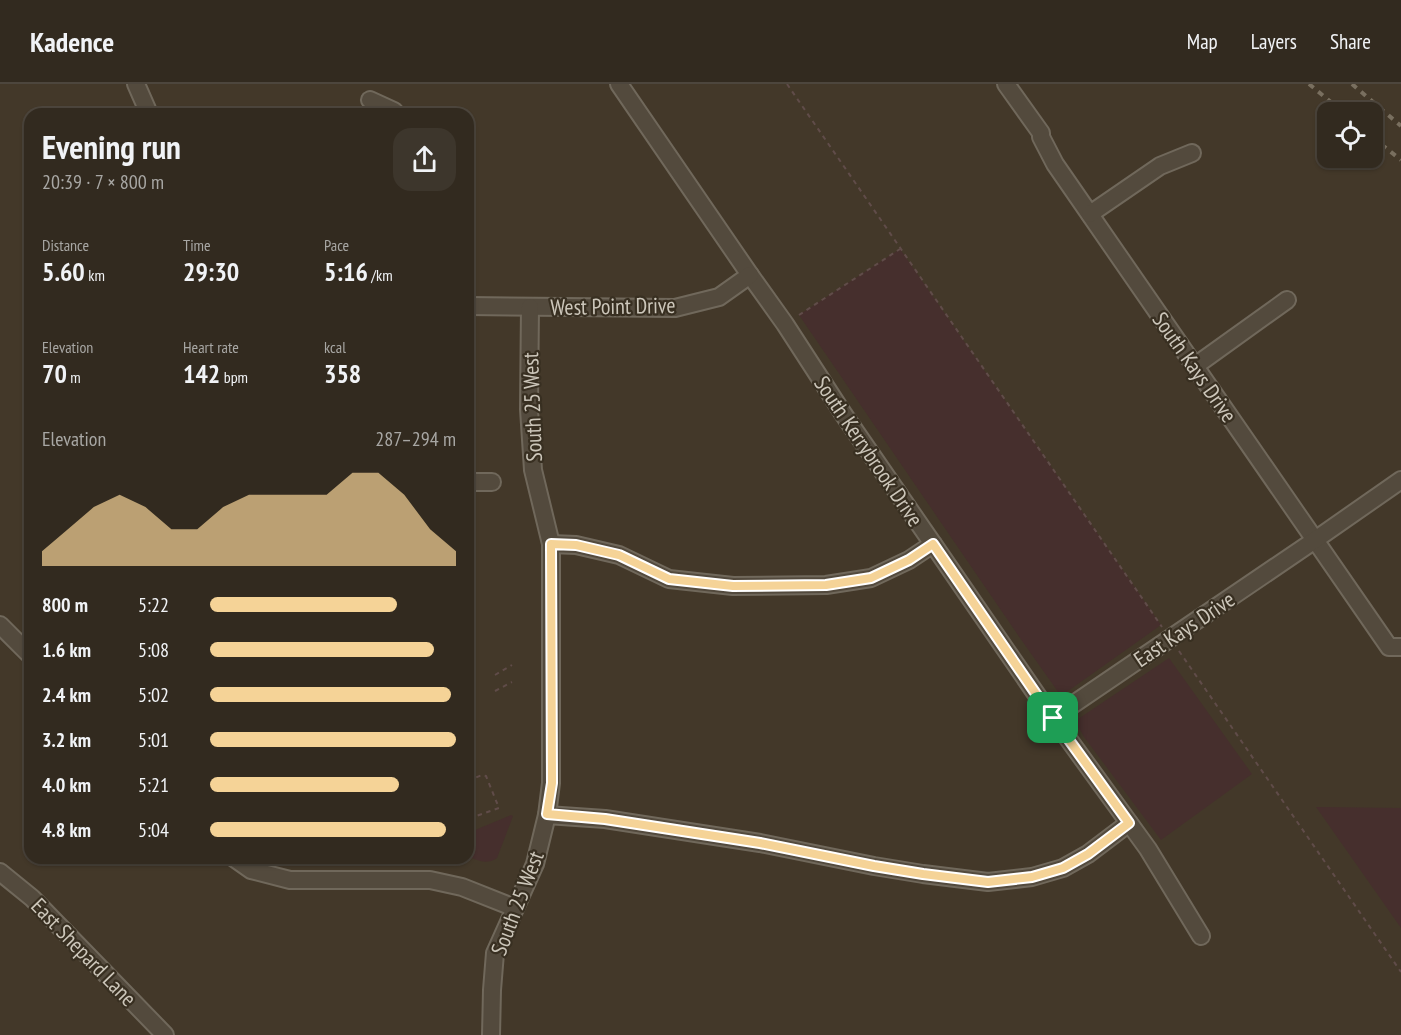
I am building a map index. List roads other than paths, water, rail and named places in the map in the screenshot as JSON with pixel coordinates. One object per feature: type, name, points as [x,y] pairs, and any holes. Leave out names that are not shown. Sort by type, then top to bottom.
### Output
[{"type":"street","points":[[136,84],[147,108]]},
{"type":"street","name":"South Kerrybrook Drive","points":[[619,84],[1053,718],[1148,849],[1201,936]]},
{"type":"street","name":"South Kays Drive","points":[[1006,84],[1041,133],[1055,164],[1315,540],[1395,647]]},
{"type":"street","points":[[370,100],[387,108]]},
{"type":"street","points":[[1090,214],[1160,166],[1192,153]]},
{"type":"street","name":"West Point Drive","points":[[474,306],[675,308],[719,297],[750,275]]},
{"type":"street","points":[[1195,366],[1287,300]]},
{"type":"street","name":"South 25 West","points":[[491,1035],[495,954],[535,864],[552,783],[551,544],[533,470],[529,409],[530,306]]},
{"type":"street","name":"East Kays Drive","points":[[1053,718],[1401,480]]},
{"type":"street","points":[[474,482],[492,482]]},
{"type":"street","points":[[551,544],[576,545],[619,555],[669,579],[733,586],[826,585],[871,578],[909,560],[933,544]]},
{"type":"street","points":[[0,625],[24,649]]},
{"type":"street","points":[[547,814],[616,821],[760,843],[913,873],[988,882],[1032,877],[1063,868],[1088,854],[1129,823]]},
{"type":"street","points":[[242,864],[251,870],[290,880],[430,880],[462,887],[515,908]]},
{"type":"street","name":"East Shepard Lane","points":[[0,872],[32,898],[165,1035]]},
{"type":"railway","points":[[1309,84],[1331,102]]},
{"type":"railway","points":[[1352,84],[1401,126]]},
{"type":"railway","points":[[1383,146],[1401,160]]}]
